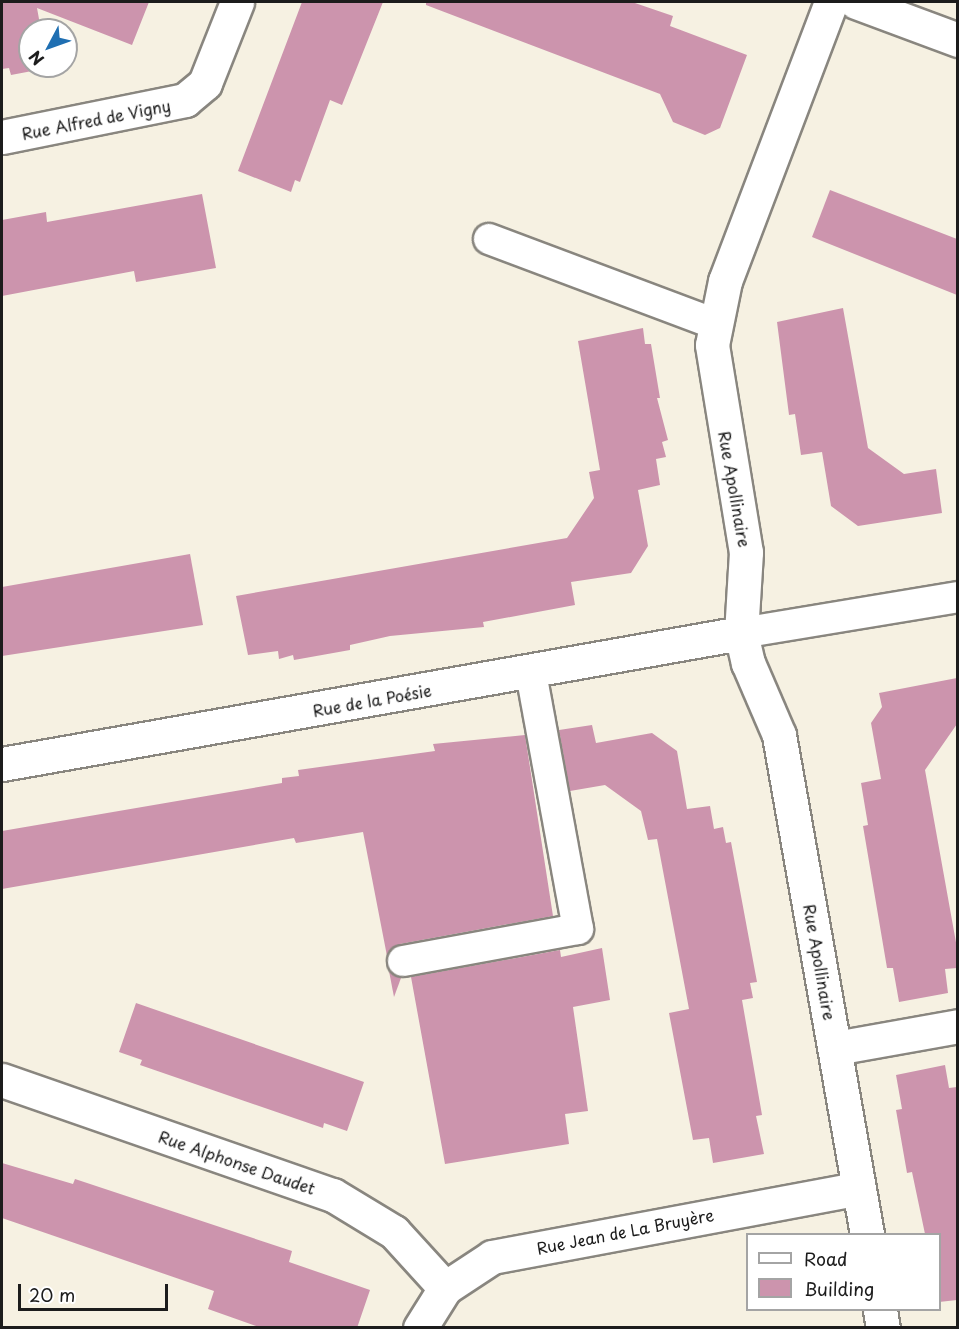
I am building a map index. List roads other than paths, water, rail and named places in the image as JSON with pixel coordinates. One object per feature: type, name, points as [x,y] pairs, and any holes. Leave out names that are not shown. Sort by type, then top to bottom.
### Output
[{"type":"street","name":"Rue Alfred de Vigny","points":[[2,137],[185,100],[205,83],[237,2]]},
{"type":"street","name":"Rue Apollinaire","points":[[831,2],[725,281],[715,324],[716,388],[746,552],[741,633],[748,663],[779,735],[867,1233]]},
{"type":"street","points":[[856,2],[957,40]]},
{"type":"street","name":"Rue de la Poésie","points":[[2,764],[741,633]]},
{"type":"street","points":[[835,1048],[957,1026]]},
{"type":"street","name":"Rue Alphonse Daudet","points":[[2,1080],[333,1195],[394,1232],[445,1288]]},
{"type":"street","name":"Rue Jean de La Bruyère","points":[[420,1328],[445,1288],[492,1257],[859,1188]]},
{"type":"street","points":[[880,1311],[883,1328]]},
{"type":"lane","points":[[489,239],[715,324]]},
{"type":"lane","points":[[741,633],[957,597]]},
{"type":"lane","points":[[403,961],[578,929],[531,672]]}]
